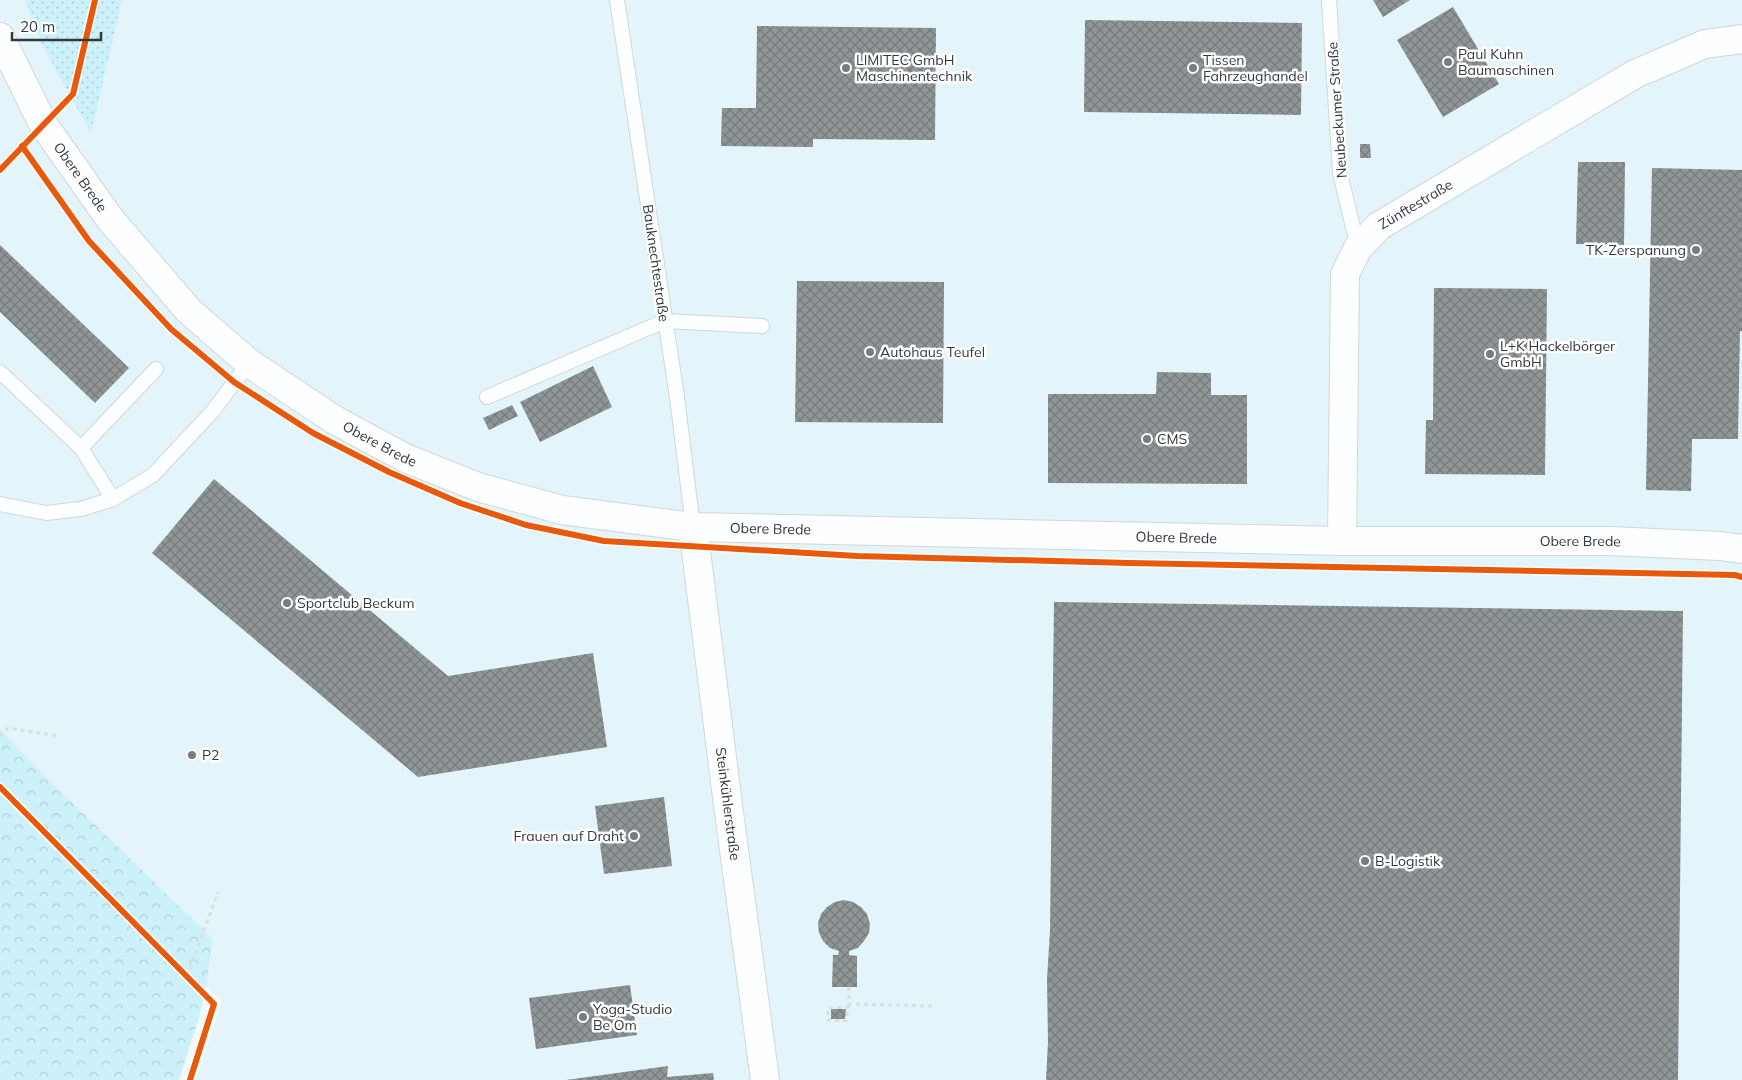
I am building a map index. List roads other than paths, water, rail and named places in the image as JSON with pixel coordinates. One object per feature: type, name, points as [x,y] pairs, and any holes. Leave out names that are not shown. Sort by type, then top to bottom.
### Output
[{"type":"street","name":"Obere Brede","points":[[0,37],[43,124],[110,219],[189,311],[249,363],[333,419],[405,458],[478,487],[562,510],[693,527],[1342,541],[1610,541],[1720,546],[1742,549]]},
{"type":"street","name":"Zünftestraße","points":[[1342,541],[1345,274],[1358,248],[1379,226],[1635,74],[1705,44],[1742,39]]},
{"type":"street","name":"Steinkühlerstraße","points":[[693,527],[765,1080]]},
{"type":"lane","name":"Bauknechtestraße","points":[[617,0],[677,397],[693,527]]},
{"type":"lane","name":"Neubeckumer Straße","points":[[1329,0],[1340,173],[1358,248]]},
{"type":"lane","points":[[487,397],[665,321],[762,326]]},
{"type":"lane","points":[[0,504],[46,513],[81,509],[113,499],[153,475],[212,412],[249,363]]},
{"type":"lane","points":[[81,448],[156,369]]},
{"type":"lane","points":[[0,372],[81,448],[113,499]]},
{"type":"place","name":"Paul Kuhn Baumaschinen","points":[[1448,62]]},
{"type":"place","name":"LIMITEC GmbH Maschinentechnik","points":[[846,68]]},
{"type":"place","name":"Tissen Fahrzeughandel","points":[[1193,68]]},
{"type":"place","name":"TK-Zerspanung","points":[[1696,250]]},
{"type":"place","name":"Autohaus Teufel","points":[[870,352]]},
{"type":"place","name":"L+K Hackelbörger GmbH","points":[[1490,354]]},
{"type":"place","name":"CMS","points":[[1147,439]]},
{"type":"place","name":"Sportclub Beckum","points":[[287,603]]},
{"type":"place","name":"P2","points":[[192,755]]},
{"type":"place","name":"Frauen auf Draht","points":[[634,836]]},
{"type":"place","name":"B-Logistik","points":[[1365,861]]},
{"type":"place","name":"Yoga-Studio Be Om","points":[[583,1017]]}]
